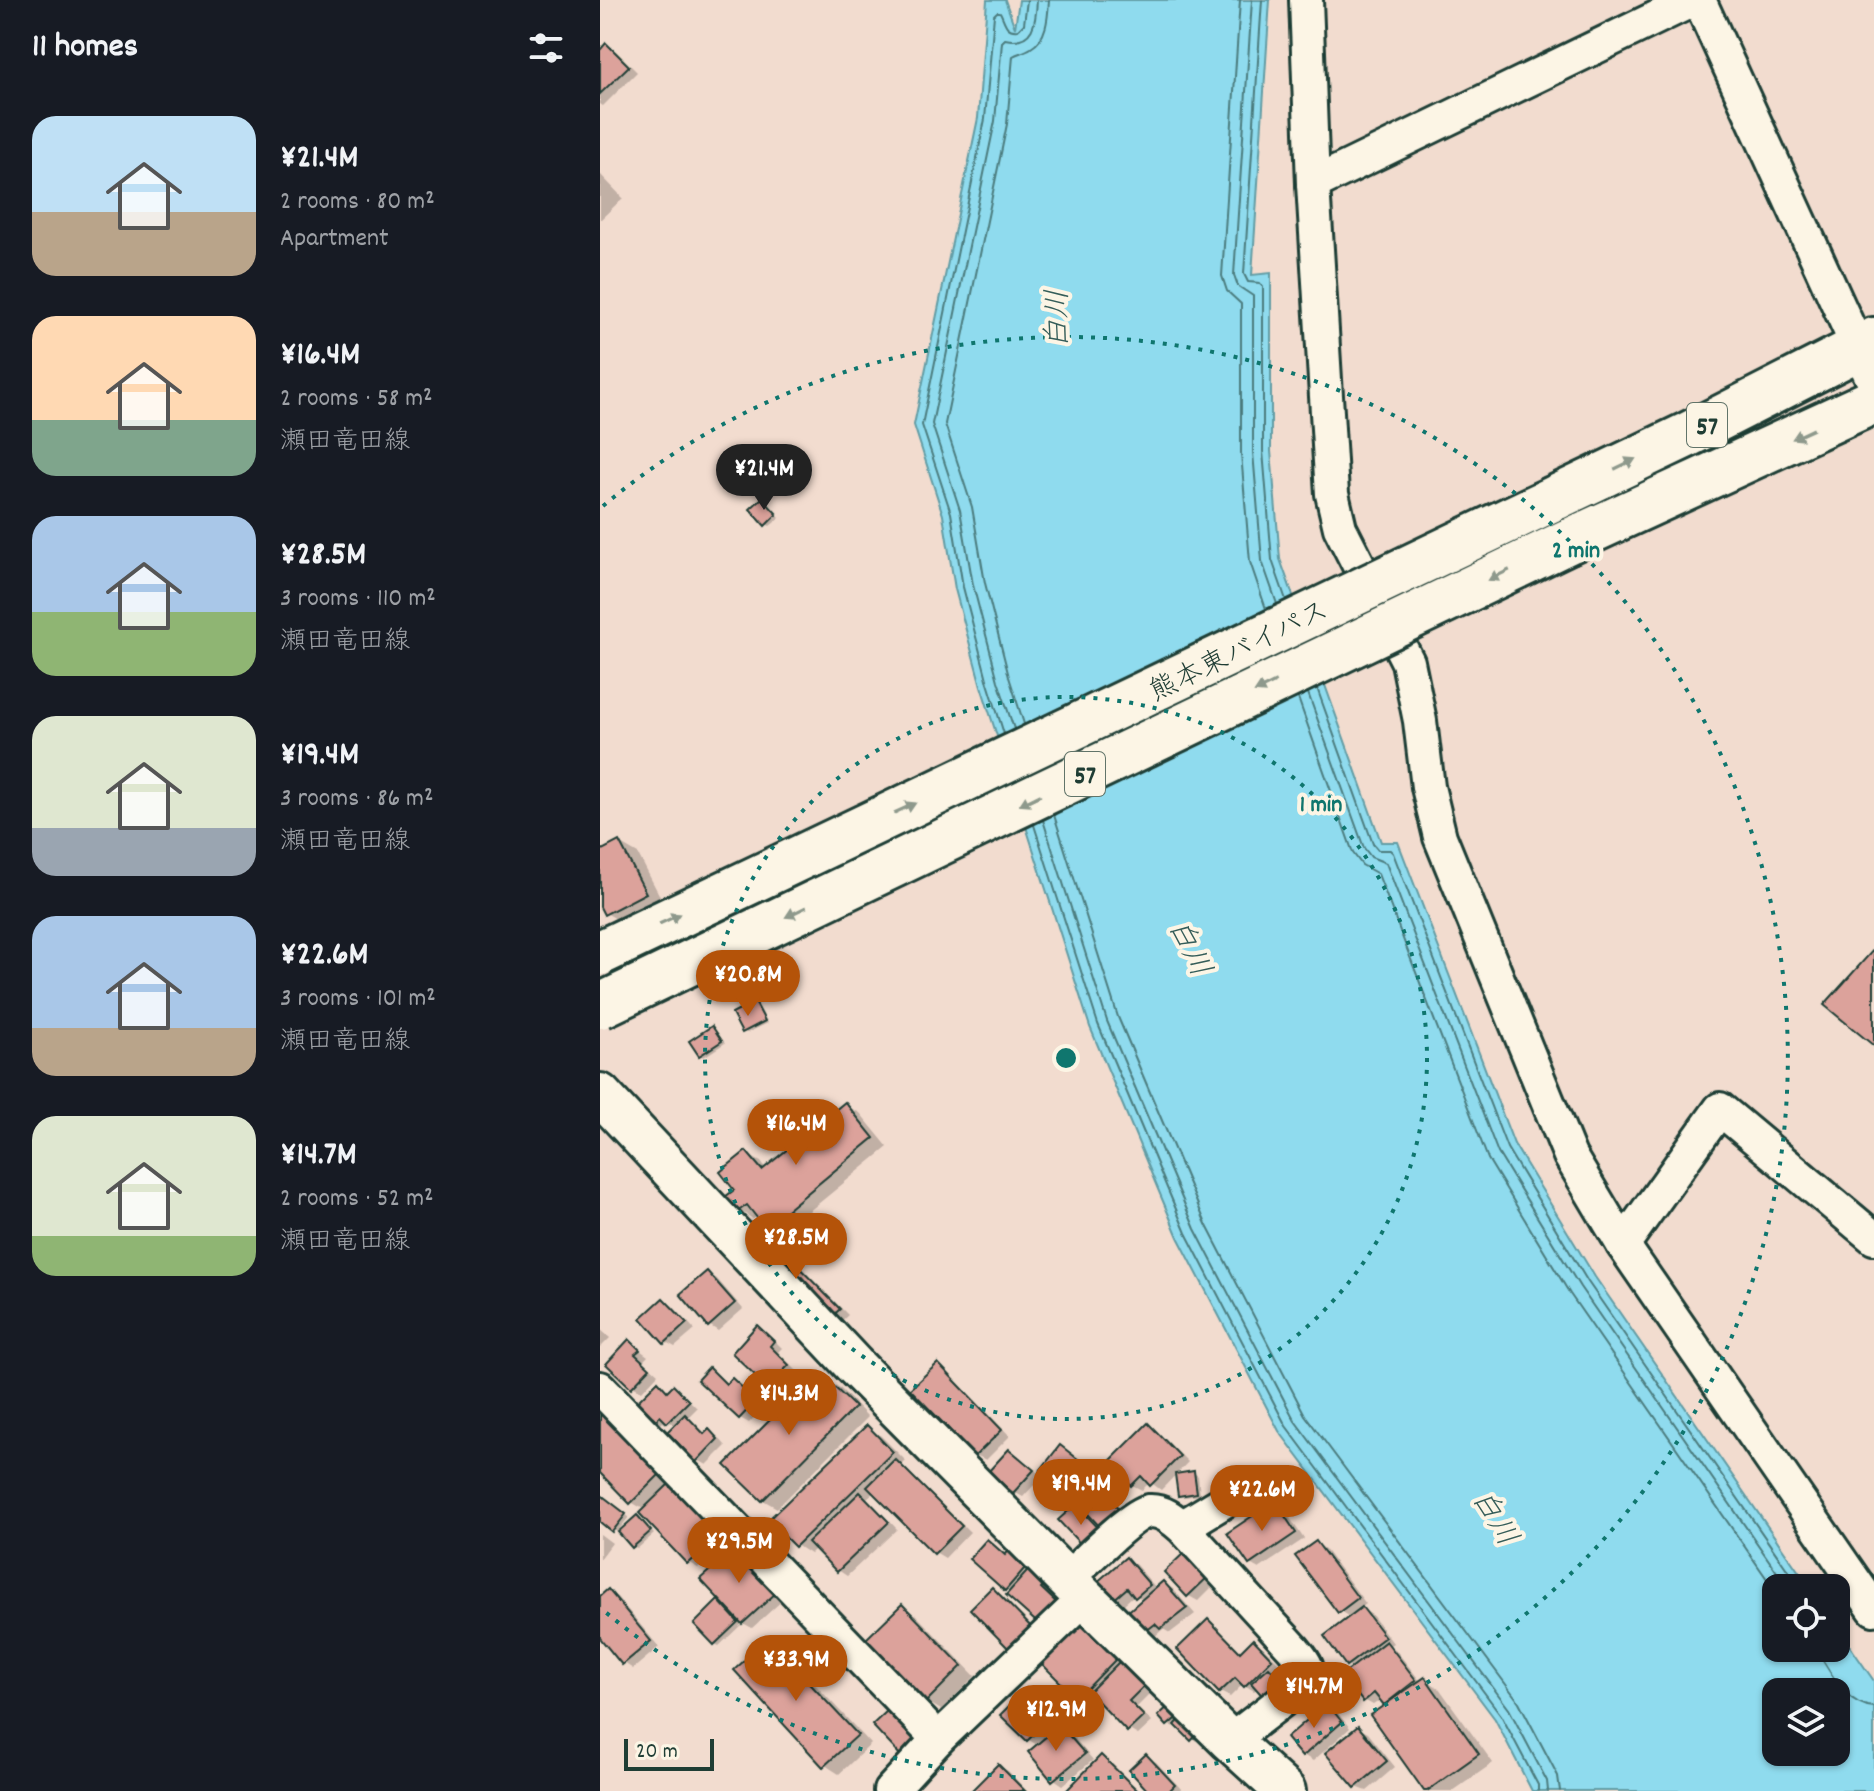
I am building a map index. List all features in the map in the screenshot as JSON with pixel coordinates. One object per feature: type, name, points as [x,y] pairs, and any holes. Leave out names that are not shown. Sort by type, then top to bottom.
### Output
[{"type":"highway","name":"熊本東バイパス","points":[[600,953],[1687,435],[1868,357]]},
{"type":"highway","name":"熊本東バイパス","points":[[600,1006],[1569,541],[1874,401]]},
{"type":"main road","points":[[600,1094],[854,1365],[1076,1589],[1285,1791]]},
{"type":"street","points":[[1306,0],[1313,184],[1332,494],[1340,528],[1408,662],[1420,721],[1428,787],[1440,837],[1570,1156],[1623,1245],[1874,1609]]},
{"type":"street","points":[[1313,184],[1693,0]]},
{"type":"street","points":[[1699,0],[1868,357]]},
{"type":"street","points":[[1623,1245],[1720,1109],[1874,1238]]},
{"type":"street","points":[[600,1388],[938,1739]]},
{"type":"street","points":[[1182,1527],[1238,1493]]},
{"type":"street","points":[[903,1786],[938,1739],[1076,1589],[1124,1527],[1151,1511],[1168,1516],[1182,1527],[1293,1648],[1308,1669],[1304,1684],[1230,1741]]},
{"type":"water","name":"白川","points":[[987,0],[1005,0],[1015,28],[1019,0],[1270,0],[1252,275],[1271,273],[1271,451],[1280,559],[1381,842],[1398,842],[1514,1144],[1595,1277],[1800,1574],[1762,1574],[1762,1662],[1850,1662],[1850,1646],[1874,1681],[1874,1791],[1532,1791],[1495,1719],[1279,1431],[1178,1237],[1090,1027],[981,686],[955,589],[943,515],[914,425],[978,118]]},
{"type":"building","points":[[606,43],[629,66],[600,94],[600,50]]},
{"type":"building","points":[[762,498],[777,514],[765,526],[750,509]]},
{"type":"building","points":[[619,841],[646,893],[604,915],[600,907],[600,851]]},
{"type":"building","points":[[1874,949],[1874,1046],[1824,1005]]},
{"type":"building","points":[[755,1002],[765,1021],[742,1033],[732,1014]]},
{"type":"building","points":[[712,1026],[722,1041],[699,1056],[689,1041]]},
{"type":"building","points":[[845,1102],[874,1138],[765,1228],[747,1205],[737,1212],[725,1197],[734,1190],[720,1172],[746,1151],[762,1170]]},
{"type":"building","points":[[769,1237],[840,1309],[823,1325],[752,1254]]},
{"type":"building","points":[[707,1271],[735,1303],[708,1327],[680,1294]]},
{"type":"building","points":[[663,1298],[687,1323],[664,1344],[641,1318]]},
{"type":"building","points":[[757,1325],[774,1341],[770,1346],[789,1365],[758,1397],[753,1393],[758,1388],[754,1384],[759,1379],[732,1353]]},
{"type":"building","points":[[629,1339],[640,1350],[635,1354],[650,1368],[631,1388],[606,1364]]},
{"type":"building","points":[[938,1363],[1002,1430],[975,1456],[910,1389]]},
{"type":"building","points":[[709,1367],[726,1384],[732,1378],[746,1391],[743,1395],[753,1404],[739,1419],[697,1380]]},
{"type":"building","points":[[825,1378],[855,1407],[762,1501],[725,1465],[807,1383],[813,1389]]},
{"type":"building","points":[[658,1381],[667,1391],[673,1385],[689,1401],[667,1423],[660,1416],[656,1420],[653,1417],[647,1423],[643,1418],[648,1413],[637,1402]]},
{"type":"building","points":[[600,1412],[661,1473],[630,1504],[600,1473]]},
{"type":"building","points":[[685,1414],[704,1434],[709,1429],[718,1439],[696,1462],[667,1432]]},
{"type":"building","points":[[1148,1423],[1180,1456],[1150,1486],[1141,1476],[1131,1486],[1108,1463]]},
{"type":"building","points":[[867,1425],[893,1452],[795,1547],[768,1520]]},
{"type":"building","points":[[1060,1445],[1093,1471],[1071,1499],[1039,1472]]},
{"type":"building","points":[[1009,1449],[1034,1470],[1013,1493],[988,1472]]},
{"type":"building","points":[[895,1459],[962,1526],[934,1554],[867,1487]]},
{"type":"building","points":[[1194,1471],[1197,1493],[1178,1496],[1175,1474]]},
{"type":"building","points":[[1094,1482],[1121,1511],[1102,1529],[1075,1500]]},
{"type":"building","points":[[670,1483],[719,1535],[687,1564],[639,1513]]},
{"type":"building","points":[[860,1492],[889,1522],[837,1572],[808,1542]]},
{"type":"building","points":[[600,1494],[626,1514],[612,1532],[600,1522]]},
{"type":"building","points":[[1275,1501],[1296,1533],[1249,1565],[1227,1533]]},
{"type":"building","points":[[1076,1504],[1103,1533],[1086,1550],[1058,1520]]},
{"type":"building","points":[[637,1515],[651,1531],[632,1548],[618,1532]]},
{"type":"building","points":[[987,1539],[1005,1555],[1013,1546],[1030,1562],[1005,1591],[969,1559]]},
{"type":"building","points":[[1316,1541],[1358,1598],[1338,1613],[1295,1556]]},
{"type":"building","points":[[736,1547],[777,1592],[742,1624],[700,1579]]},
{"type":"building","points":[[1188,1549],[1211,1574],[1187,1597],[1164,1572]]},
{"type":"building","points":[[1126,1557],[1150,1585],[1135,1598],[1127,1588],[1112,1601],[1096,1583]]},
{"type":"building","points":[[1034,1564],[1050,1579],[1041,1588],[1060,1606],[1042,1627],[1006,1595]]},
{"type":"building","points":[[1163,1581],[1187,1608],[1160,1629],[1155,1624],[1141,1635],[1124,1615]]},
{"type":"building","points":[[992,1587],[1034,1630],[1011,1651],[970,1609]]},
{"type":"building","points":[[608,1589],[651,1641],[622,1665],[600,1638],[600,1596]]},
{"type":"building","points":[[718,1600],[738,1622],[714,1645],[694,1624]]},
{"type":"building","points":[[902,1604],[962,1666],[925,1703],[864,1641]]},
{"type":"building","points":[[1362,1607],[1385,1637],[1346,1666],[1324,1636]]},
{"type":"building","points":[[1080,1619],[1118,1657],[1077,1699],[1039,1661]]},
{"type":"building","points":[[1208,1619],[1240,1652],[1253,1639],[1272,1659],[1244,1687],[1235,1678],[1219,1693],[1177,1649]]},
{"type":"building","points":[[768,1639],[858,1735],[823,1767],[734,1670]]},
{"type":"building","points":[[1386,1641],[1416,1680],[1384,1705],[1374,1693],[1363,1702],[1342,1675]]},
{"type":"building","points":[[1125,1656],[1149,1681],[1129,1701],[1144,1716],[1127,1732],[1089,1692]]},
{"type":"building","points":[[1288,1660],[1298,1671],[1285,1682],[1275,1671]]},
{"type":"building","points":[[1269,1667],[1285,1686],[1267,1701],[1251,1683]]},
{"type":"building","points":[[1425,1677],[1479,1754],[1427,1791],[1370,1715]]},
{"type":"building","points":[[1026,1689],[1053,1716],[1027,1741],[1000,1715]]},
{"type":"building","points":[[1173,1702],[1183,1712],[1167,1726],[1158,1716]]},
{"type":"building","points":[[1327,1703],[1342,1722],[1302,1757],[1286,1738]]},
{"type":"building","points":[[887,1711],[917,1742],[902,1757],[872,1725]]},
{"type":"building","points":[[1184,1715],[1201,1730],[1191,1741],[1175,1725]]},
{"type":"building","points":[[1060,1725],[1085,1754],[1052,1781],[1028,1752]]},
{"type":"building","points":[[1358,1726],[1387,1761],[1355,1788],[1325,1753]]},
{"type":"building","points":[[1146,1754],[1175,1785],[1169,1791],[1148,1791],[1129,1770]]},
{"type":"building","points":[[1101,1755],[1138,1791],[1066,1791]]},
{"type":"building","points":[[998,1764],[1025,1791],[971,1791]]}]
